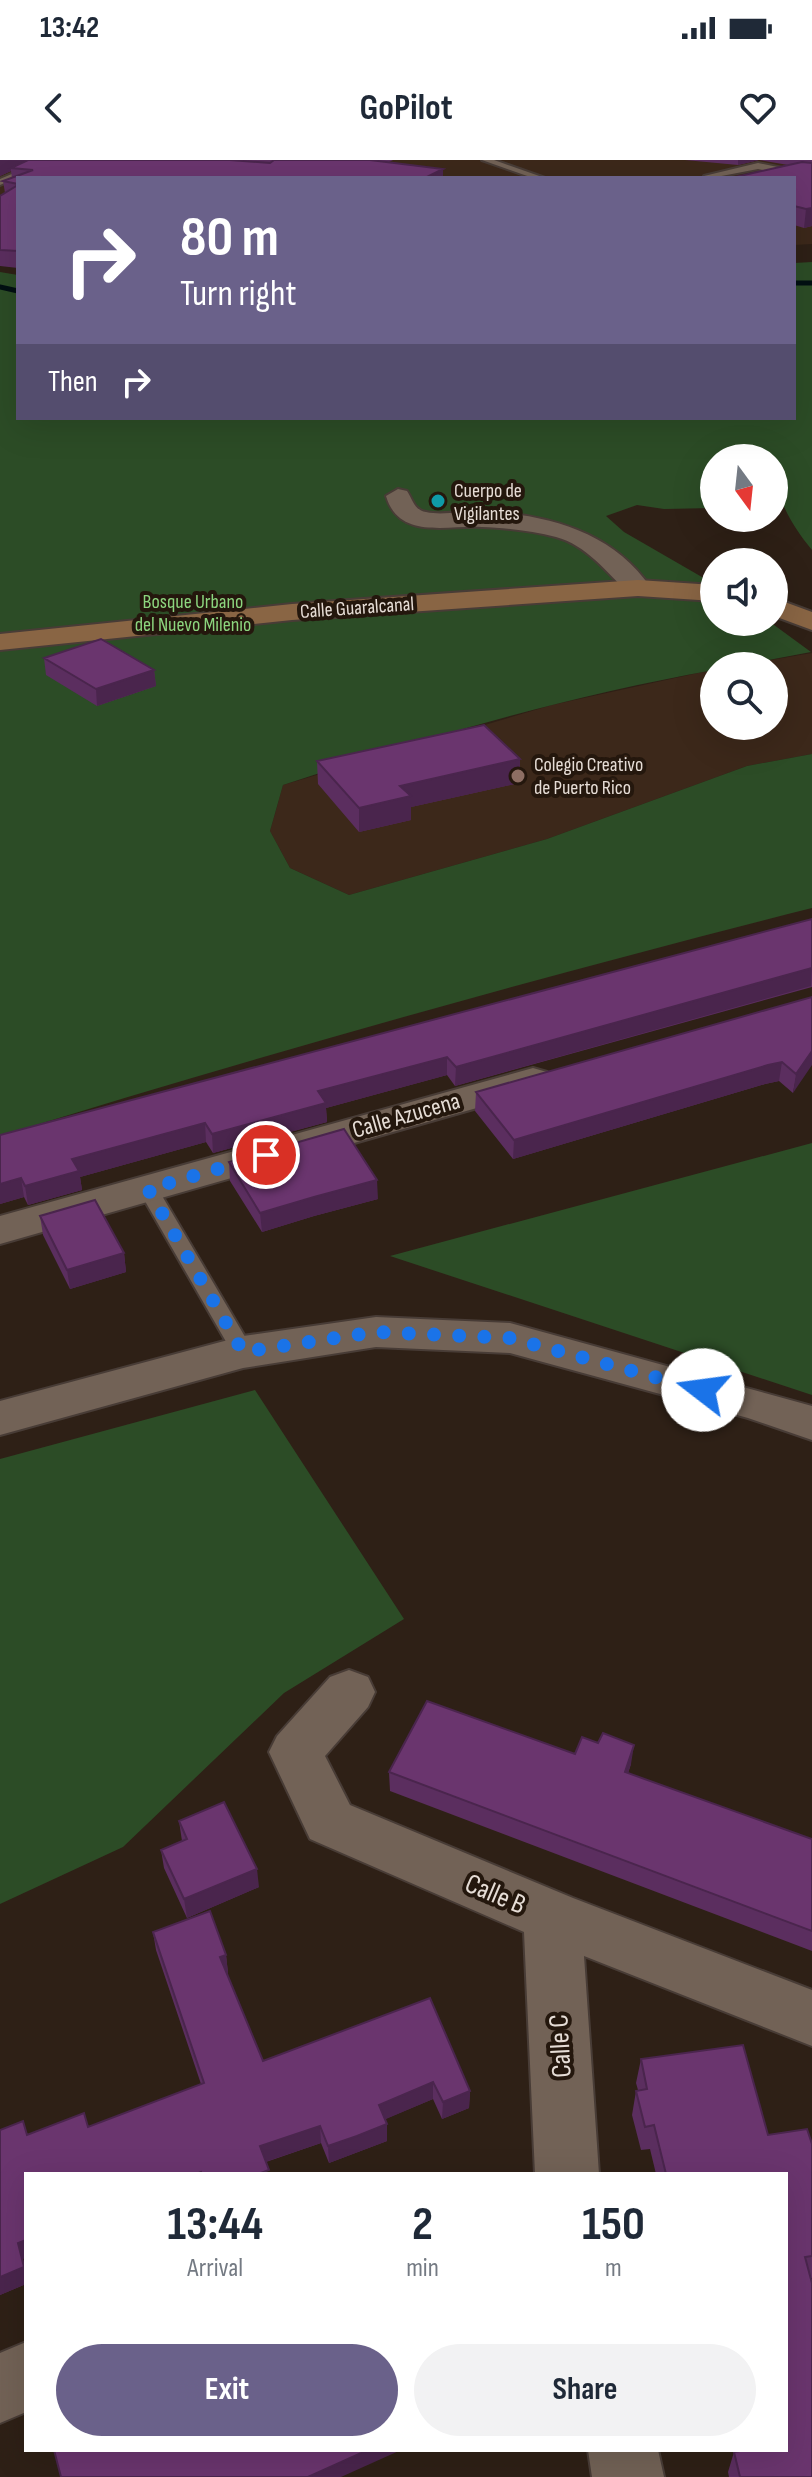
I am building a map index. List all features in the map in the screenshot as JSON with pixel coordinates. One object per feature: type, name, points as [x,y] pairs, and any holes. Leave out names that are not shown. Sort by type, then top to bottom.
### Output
[{"type":"street","points":[[398,496],[402,509],[420,520],[483,519],[564,531],[595,546],[638,588]]},
{"type":"street","name":"Calle Guaralcanal","points":[[0,642],[292,612],[638,588],[700,592]]},
{"type":"street","points":[[788,612],[812,622]]},
{"type":"street","name":"Calle Azucena","points":[[0,1230],[560,1072]]},
{"type":"street","points":[[0,1418],[243,1352],[376,1332],[510,1338],[759,1405],[812,1423]]},
{"type":"street","name":"Calle B","points":[[349,1692],[296,1752],[330,1822],[552,1917],[812,2018]]},
{"type":"street","name":"Calle C","points":[[552,1917],[555,2170]]},
{"type":"street","points":[[0,2388],[24,2378]]},
{"type":"street","points":[[623,2452],[628,2477]]},
{"type":"lane","points":[[0,182],[52,160]]},
{"type":"lane","points":[[486,160],[535,176]]},
{"type":"lane","points":[[708,176],[758,166],[812,177]]},
{"type":"lane","points":[[148,1189],[243,1352]]},
{"type":"shaded area","points":[[0,160],[812,160],[812,244],[796,245],[796,176],[16,176],[0,262]]},
{"type":"shaded area","name":"Colegio Creativo de Puerto Rico","points":[[812,653],[812,754],[747,766],[547,839],[349,895],[290,868],[270,831],[283,785],[552,705],[700,673],[700,740],[788,740],[788,657]]},
{"type":"green space","name":"Bosque Urbano del Nuevo Milenio","points":[[812,262],[812,550],[788,514],[788,444],[700,444],[700,508],[664,509],[637,505],[606,516],[624,532],[700,576],[700,636],[788,635],[811,652],[788,656],[788,652],[700,652],[700,673],[551,705],[283,785],[270,831],[290,868],[349,895],[547,839],[747,766],[812,754],[812,908],[404,1017],[0,1136],[0,272],[16,275],[16,420],[796,420],[796,263]]},
{"type":"green space","points":[[812,1143],[812,1395],[390,1256]]},
{"type":"green space","points":[[255,1390],[404,1619],[284,1693],[123,1847],[0,1904],[0,1459]]},
{"type":"building","points":[[28,160],[230,160],[270,163],[274,160],[370,160],[443,169],[429,176],[17,176],[33,170],[11,168]]},
{"type":"building","points":[[802,162],[812,163],[812,208],[796,206],[796,176],[740,176]]},
{"type":"building","points":[[16,176],[16,184],[3,181]]},
{"type":"building","points":[[16,186],[16,251],[0,250],[0,196]]},
{"type":"building","points":[[101,639],[154,670],[96,689],[44,658]]},
{"type":"building","points":[[484,725],[520,759],[400,786],[411,796],[359,808],[317,761]]},
{"type":"building","points":[[812,919],[812,968],[456,1067],[447,1057],[318,1091],[326,1103],[212,1134],[205,1123],[72,1159],[79,1171],[25,1186],[21,1178],[0,1184],[0,1135]]},
{"type":"building","points":[[812,997],[812,1051],[796,1074],[782,1062],[768,1065],[514,1140],[476,1092]]},
{"type":"building","points":[[344,1129],[377,1180],[260,1213],[229,1162]]},
{"type":"building","points":[[95,1200],[124,1253],[67,1270],[40,1216]]},
{"type":"building","points":[[427,1701],[575,1754],[582,1737],[598,1743],[603,1733],[634,1745],[625,1772],[812,1839],[812,1931],[389,1772]]},
{"type":"building","points":[[224,1802],[257,1869],[184,1899],[161,1850],[187,1839],[179,1821]]},
{"type":"building","points":[[210,1911],[226,1955],[220,1957],[263,2061],[430,1998],[470,2091],[443,2102],[433,2082],[379,2105],[387,2124],[357,2136],[328,2146],[320,2126],[260,2146],[269,2170],[264,2172],[24,2172],[24,2241],[18,2243],[24,2267],[0,2277],[0,2130],[23,2121],[27,2135],[84,2113],[88,2127],[204,2083],[153,1932]]},
{"type":"building","points":[[743,2045],[768,2135],[807,2129],[812,2144],[812,2256],[805,2257],[812,2283],[812,2477],[740,2477],[734,2452],[788,2452],[788,2172],[666,2172],[654,2125],[645,2127],[636,2091],[647,2089],[641,2059]]},
{"type":"building","points":[[55,2452],[364,2452],[308,2477],[61,2477]]},
{"type":"waterway","points":[[796,283],[812,283]]},
{"type":"waterway","points":[[0,287],[16,291]]},
{"type":"place","name":"Cuerpo de Vigilantes","points":[[438,501]]},
{"type":"place","name":"Colegio Creativo de Puerto Rico","points":[[518,776]]},
{"type":"route","points":[[266,1155],[148,1189],[243,1352],[376,1332],[510,1338],[703,1390]]}]
